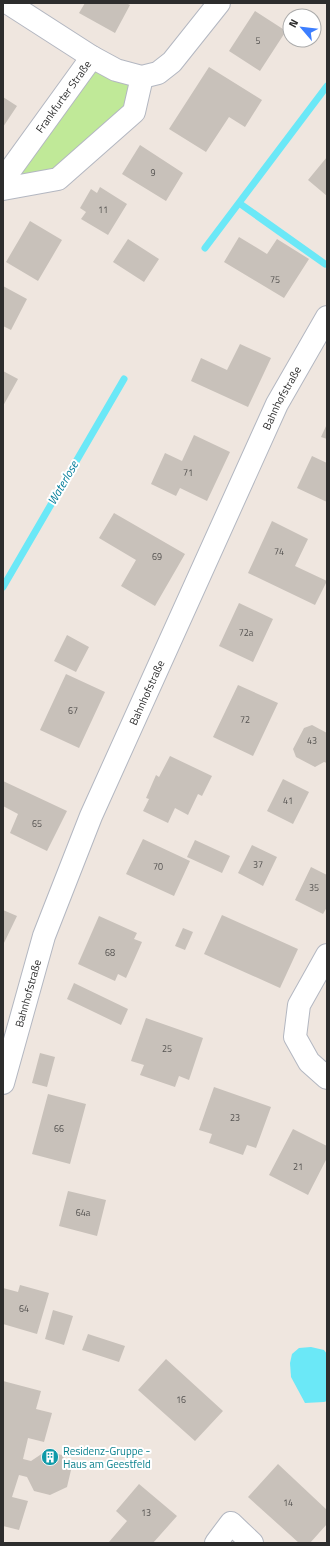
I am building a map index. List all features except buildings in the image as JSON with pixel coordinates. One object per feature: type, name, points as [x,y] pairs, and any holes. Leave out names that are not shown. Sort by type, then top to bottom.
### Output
[{"type":"street","points":[[8,3],[92,57]]},
{"type":"street","points":[[3,189],[58,179],[134,112],[142,77],[158,73],[172,62],[219,3]]},
{"type":"street","name":"Frankfurter Straße","points":[[3,180],[92,57],[116,70],[142,77]]},
{"type":"street","name":"Bahnhofstraße","points":[[3,1083],[44,936],[91,816],[277,404],[327,317]]},
{"type":"street","points":[[327,955],[299,1005],[295,1037],[309,1062],[327,1078]]},
{"type":"street","points":[[216,1543],[231,1523],[252,1543]]},
{"type":"green space","points":[[91,67],[134,86],[128,108],[52,172],[8,180]]},
{"type":"water","points":[[311,1347],[324,1350],[327,1354],[327,1401],[324,1402],[305,1403],[291,1377],[290,1363],[292,1354],[299,1348]]},
{"type":"waterway","points":[[205,248],[327,86]]},
{"type":"waterway","points":[[239,203],[325,264]]},
{"type":"waterway","name":"Waterlose","points":[[3,587],[124,379]]},
{"type":"place","name":"Residenz-Gruppe - Haus am Geestfeld","points":[[50,1457]]}]
